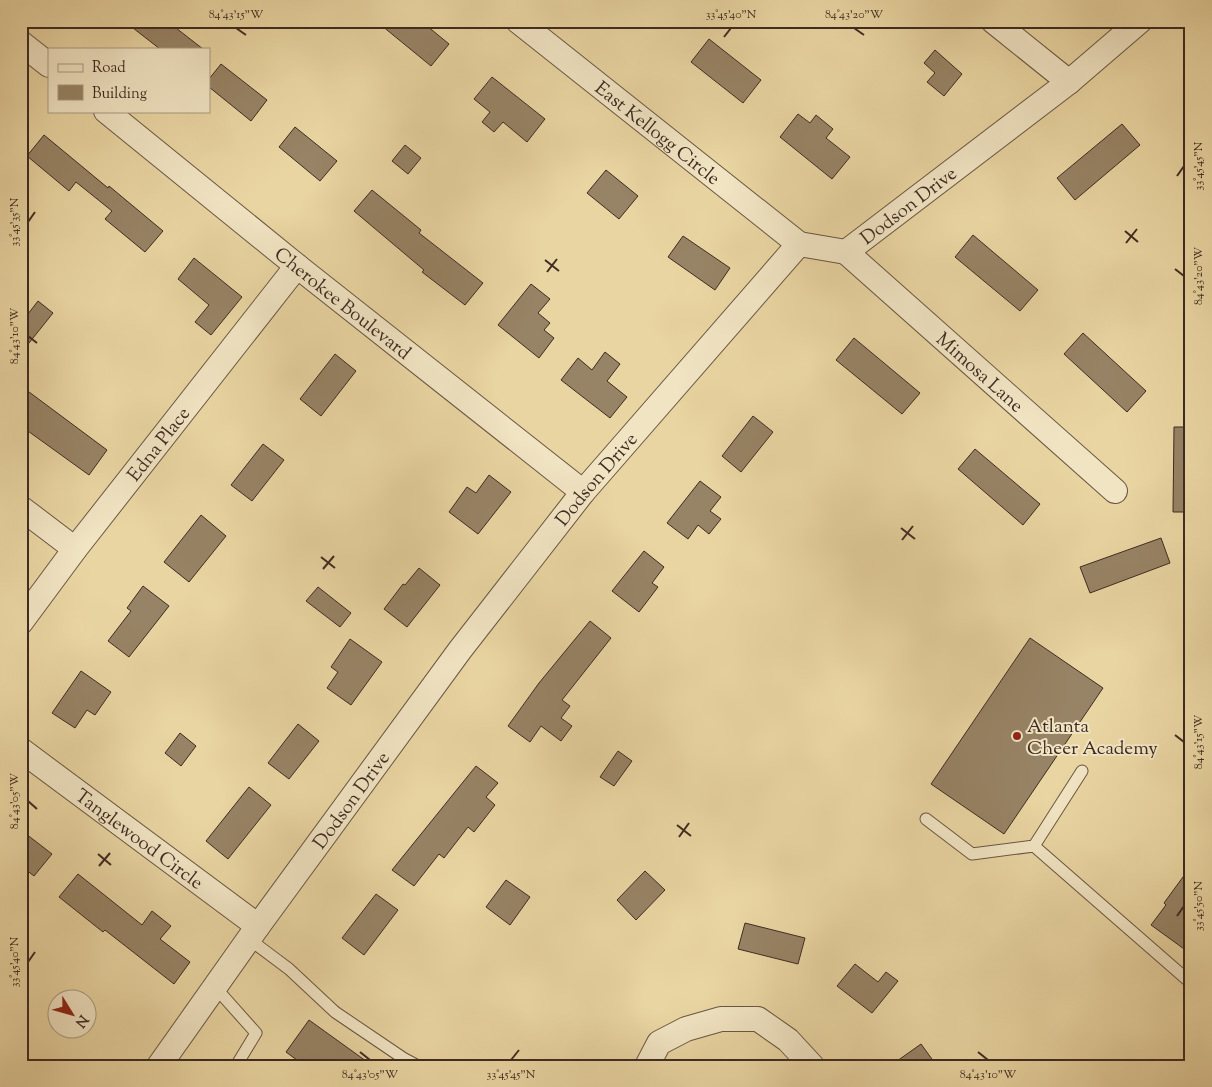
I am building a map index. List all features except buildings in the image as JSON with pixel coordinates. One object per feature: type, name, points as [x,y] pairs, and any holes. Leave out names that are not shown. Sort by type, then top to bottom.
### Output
[{"type":"street","name":"East Kellogg Circle","points":[[518,21],[799,244]]},
{"type":"street","points":[[993,21],[1069,82]]},
{"type":"street","name":"Dodson Drive","points":[[159,1066],[254,932],[460,650],[583,492],[799,244],[846,252],[1069,82],[1140,21]]},
{"type":"street","points":[[21,43],[48,64]]},
{"type":"street","name":"Cherokee Boulevard","points":[[107,112],[297,266],[583,492]]},
{"type":"street","name":"Mimosa Lane","points":[[846,252],[1115,491]]},
{"type":"street","name":"Edna Place","points":[[21,622],[75,549],[297,266]]},
{"type":"street","points":[[21,508],[75,549]]},
{"type":"street","name":"Tanglewood Circle","points":[[21,750],[254,932]]},
{"type":"street","points":[[647,1066],[659,1043],[686,1029],[721,1019],[758,1019],[788,1040],[812,1066]]},
{"type":"lane","points":[[1034,846],[1082,771]]},
{"type":"lane","points":[[926,819],[972,854],[1034,846],[1191,983]]},
{"type":"lane","points":[[254,932],[289,969],[335,1012],[418,1066]]},
{"type":"lane","points":[[215,987],[256,1033],[236,1066]]},
{"type":"place","name":"Atlanta Cheer Academy","points":[[1017,736]]}]
